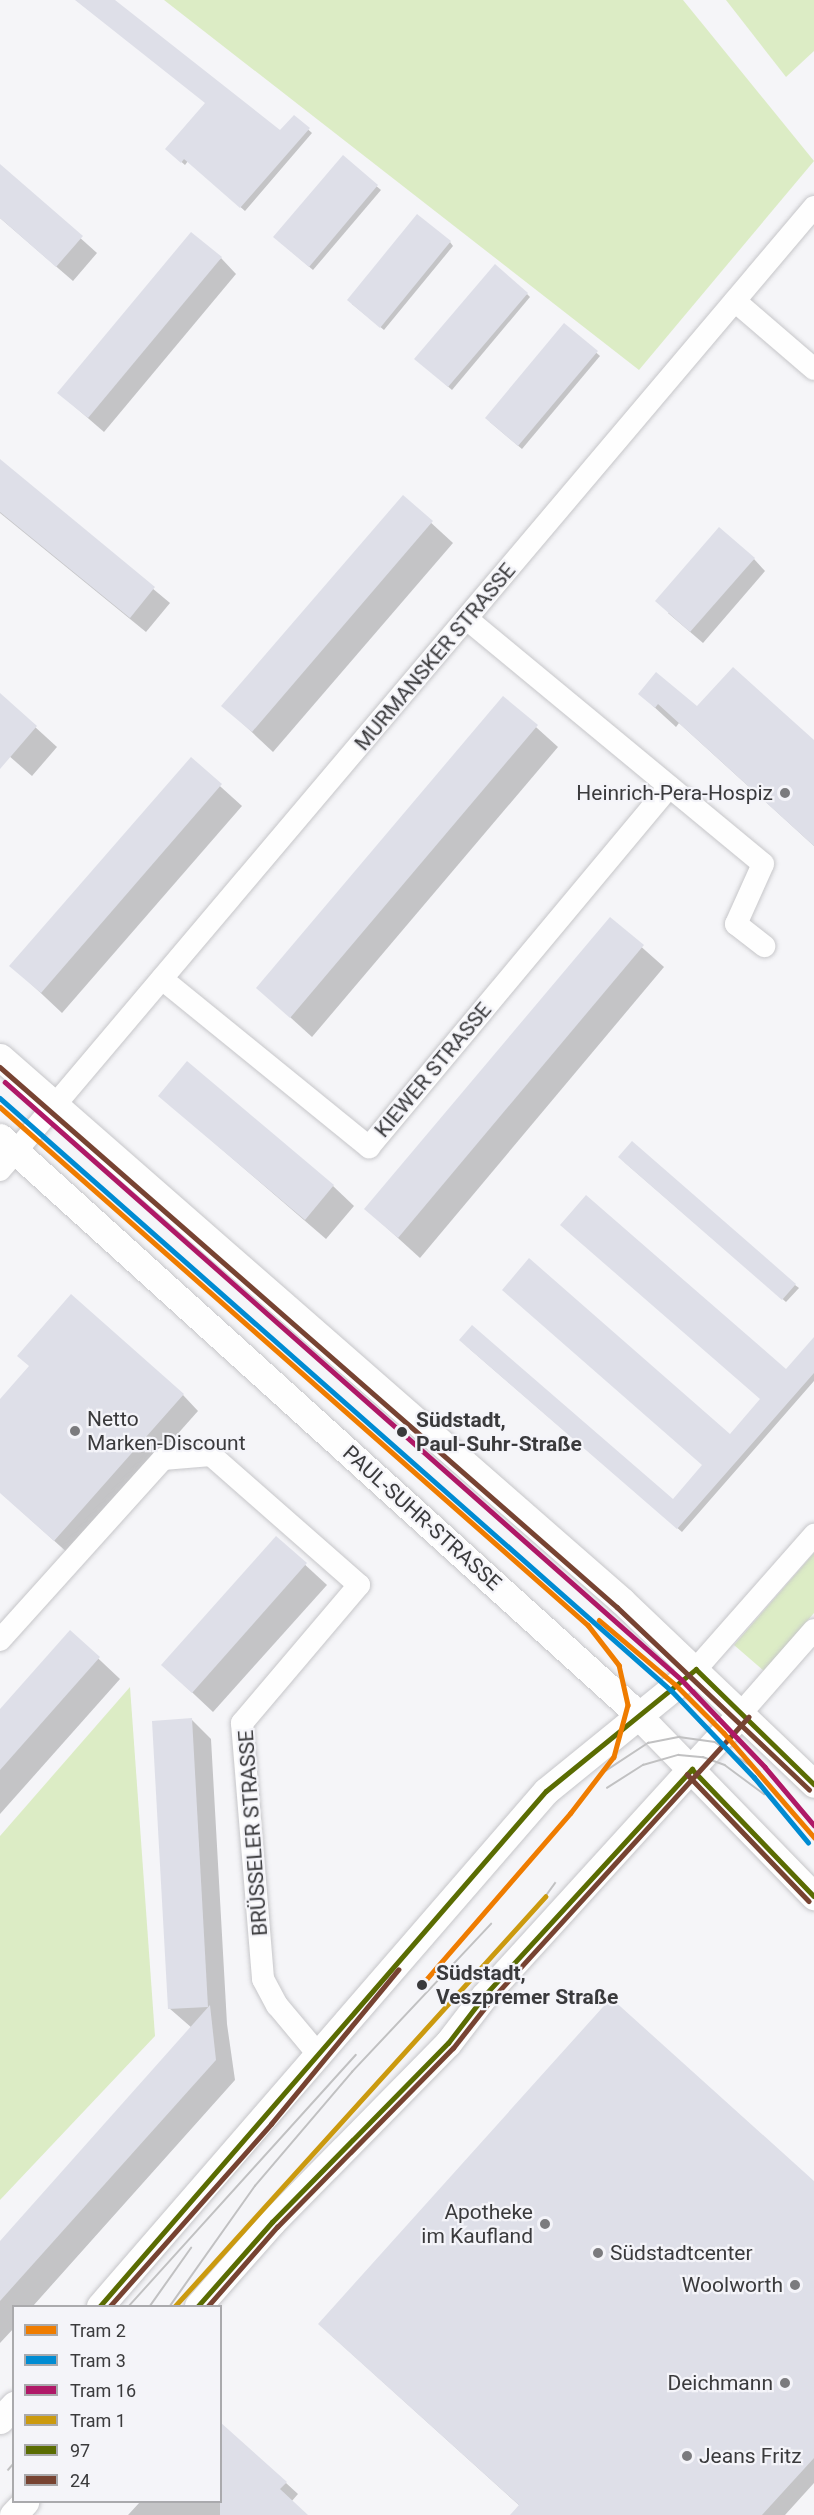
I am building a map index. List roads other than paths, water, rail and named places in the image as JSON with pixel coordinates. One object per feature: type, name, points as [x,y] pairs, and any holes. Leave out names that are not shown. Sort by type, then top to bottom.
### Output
[{"type":"street","name":"MURMANSKER STRASSE","points":[[56,1108],[162,979],[814,207]]},
{"type":"street","points":[[735,301],[814,369]]},
{"type":"street","points":[[468,619],[763,864],[736,924],[764,946]]},
{"type":"street","name":"KIEWER STRASSE","points":[[162,979],[369,1148],[669,787]]},
{"type":"street","points":[[0,1058],[388,1394],[742,1712],[814,1784]]},
{"type":"street","name":"PAUL-SUHR-STRASSE","points":[[56,1108],[6,1153],[641,1717],[814,1896]]},
{"type":"street","name":"BRÜSSELER STRASSE","points":[[0,1640],[164,1458],[211,1455],[359,1585],[242,1723],[263,1979],[277,2005],[318,2054]]},
{"type":"street","points":[[102,2305],[546,1791],[641,1717],[696,1670],[814,1535]]},
{"type":"street","points":[[200,2305],[272,2222],[448,2043],[484,1996],[692,1769],[814,1630]]},
{"type":"street","points":[[0,2420],[12,2407]]},
{"type":"street","points":[[13,2515],[24,2503]]},
{"type":"tram line","name":"16","points":[[5,1082],[682,1680],[765,1767],[814,1825]]},
{"type":"tram line","name":"3","points":[[0,1098],[672,1691],[754,1777],[808,1842]]},
{"type":"tram line","name":"2","points":[[0,1107],[588,1625],[619,1665],[628,1705],[614,1757],[571,1813],[422,1985]]},
{"type":"tram line","name":"2","points":[[599,1620],[677,1686],[724,1733],[814,1837]]},
{"type":"tram line","points":[[604,1772],[648,1743],[679,1737],[715,1742],[760,1772]]},
{"type":"tram line","points":[[607,1788],[643,1765],[679,1755],[703,1757],[725,1765],[764,1794]]},
{"type":"tram line","points":[[545,1897],[555,1883]]},
{"type":"tram line","name":"1","points":[[176,2305],[545,1897]]},
{"type":"tram line","points":[[171,2305],[255,2186],[352,2072],[491,1924]]},
{"type":"tram line","points":[[130,2305],[356,2055]]},
{"type":"tram line","points":[[151,2305],[191,2248]]},
{"type":"tram line","points":[[8,2470],[12,2465]]},
{"type":"place","name":"Heinrich-Pera-Hospiz","points":[[785,793]]},
{"type":"place","name":"Netto Marken-Discount","points":[[75,1431]]},
{"type":"place","name":"Südstadt, Paul-Suhr-Straße","points":[[402,1432]]},
{"type":"place","name":"Südstadt, Veszpremer Straße","points":[[422,1985]]},
{"type":"place","name":"Apotheke im Kaufland","points":[[545,2224]]},
{"type":"place","name":"Südstadtcenter","points":[[598,2253]]},
{"type":"place","name":"Woolworth","points":[[795,2285]]},
{"type":"place","name":"Deichmann","points":[[785,2383]]},
{"type":"place","name":"Jeans Fritz","points":[[687,2456]]}]
